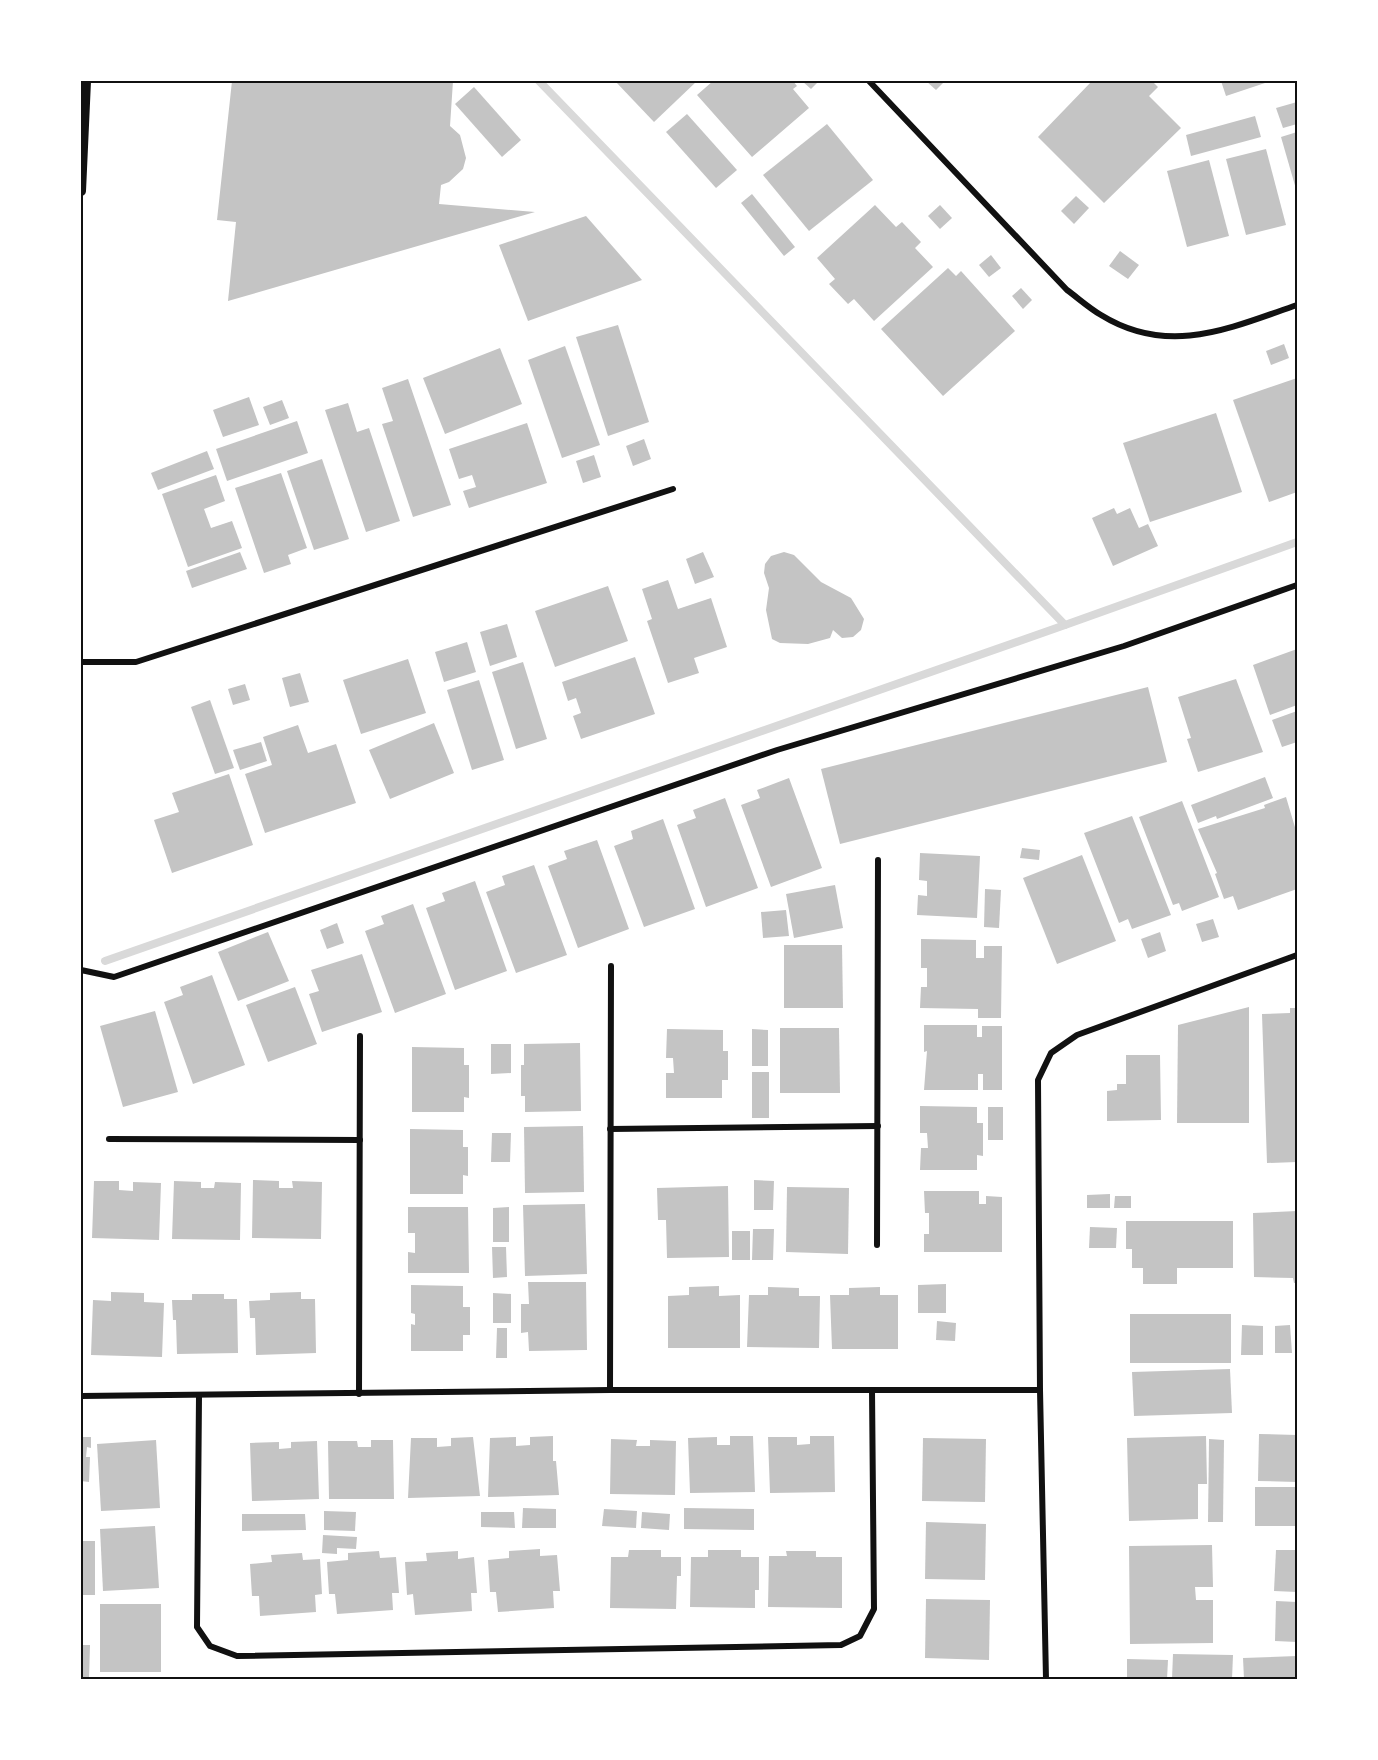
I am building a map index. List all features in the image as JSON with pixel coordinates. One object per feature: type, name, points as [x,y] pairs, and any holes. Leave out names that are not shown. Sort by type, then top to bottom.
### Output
[{"type":"street","points":[[81,191],[86,81]]},
{"type":"street","points":[[869,81],[1067,290],[1102,316],[1138,331],[1171,337],[1210,335],[1297,305]]},
{"type":"street","points":[[81,662],[136,662],[673,489]]},
{"type":"street","points":[[81,970],[114,977],[777,750],[1124,646],[1297,585]]},
{"type":"street","points":[[877,1245],[878,860]]},
{"type":"street","points":[[1046,1679],[1040,1389],[1038,1080],[1051,1053],[1077,1035],[1115,1019],[1297,955]]},
{"type":"street","points":[[610,1390],[611,966]]},
{"type":"street","points":[[359,1394],[360,1036]]},
{"type":"street","points":[[610,1129],[878,1126]]},
{"type":"street","points":[[109,1139],[360,1140]]},
{"type":"street","points":[[81,1396],[610,1390],[1040,1389]]},
{"type":"street","points":[[200,1396],[197,1627],[210,1647],[237,1656],[841,1645],[860,1636],[874,1609],[872,1390]]},
{"type":"building","points":[[232,81],[453,81],[450,126],[460,135],[466,158],[463,169],[449,182],[441,185],[439,204],[535,212],[228,301],[236,222],[217,220]]},
{"type":"building","points":[[615,81],[697,81],[654,122]]},
{"type":"building","points":[[713,81],[793,81],[797,86],[793,89],[809,108],[752,157],[697,95]]},
{"type":"building","points":[[802,81],[819,81],[811,89]]},
{"type":"building","points":[[926,81],[945,81],[936,90]]},
{"type":"building","points":[[1092,81],[1152,81],[1158,87],[1149,96],[1181,128],[1104,203],[1038,137]]},
{"type":"building","points":[[1221,81],[1271,81],[1226,96]]},
{"type":"building","points":[[474,87],[521,140],[502,157],[455,104]]},
{"type":"building","points":[[1297,102],[1297,124],[1283,128],[1276,108]]},
{"type":"building","points":[[687,114],[737,170],[716,188],[666,132]]},
{"type":"building","points":[[1255,116],[1261,137],[1191,156],[1186,135]]},
{"type":"building","points":[[827,124],[873,180],[809,231],[763,175]]},
{"type":"building","points":[[1297,132],[1297,189],[1296,189],[1281,137]]},
{"type":"building","points":[[1266,149],[1286,225],[1246,235],[1226,159]]},
{"type":"building","points":[[1209,160],[1229,236],[1187,247],[1167,171]]},
{"type":"building","points":[[752,194],[795,247],[784,256],[741,203]]},
{"type":"building","points":[[1076,196],[1089,208],[1074,224],[1061,211]]},
{"type":"building","points":[[875,205],[896,227],[902,222],[921,242],[915,248],[933,267],[874,321],[854,299],[848,304],[829,284],[835,279],[817,258]]},
{"type":"building","points":[[940,205],[952,218],[940,229],[928,216]]},
{"type":"building","points":[[586,216],[642,280],[528,321],[499,245]]},
{"type":"building","points":[[1120,251],[1139,265],[1128,279],[1109,266]]},
{"type":"building","points":[[991,255],[1001,268],[989,277],[979,265]]},
{"type":"building","points":[[948,268],[956,276],[961,271],[1015,331],[943,396],[881,329]]},
{"type":"building","points":[[1021,288],[1032,300],[1023,309],[1012,296]]},
{"type":"building","points":[[618,325],[649,422],[608,436],[576,337]]},
{"type":"building","points":[[1284,344],[1289,358],[1271,365],[1266,351]]},
{"type":"building","points":[[565,346],[600,445],[562,458],[528,360]]},
{"type":"building","points":[[500,348],[522,404],[445,434],[423,378]]},
{"type":"building","points":[[1297,378],[1297,492],[1269,502],[1233,400]]},
{"type":"building","points":[[408,379],[451,505],[413,517],[382,424],[393,421],[382,388]]},
{"type":"building","points":[[249,397],[259,425],[223,437],[213,410]]},
{"type":"building","points":[[282,400],[289,418],[270,425],[263,407]]},
{"type":"building","points":[[348,403],[357,432],[369,428],[400,521],[366,532],[325,410]]},
{"type":"building","points":[[1216,413],[1242,492],[1150,522],[1123,443]]},
{"type":"building","points":[[297,421],[308,453],[227,481],[216,449]]},
{"type":"building","points":[[527,423],[547,483],[469,508],[463,491],[476,487],[472,475],[459,479],[449,449]]},
{"type":"building","points":[[644,439],[651,459],[633,466],[626,446]]},
{"type":"building","points":[[207,451],[214,469],[158,490],[151,473]]},
{"type":"building","points":[[594,455],[601,477],[583,483],[576,461]]},
{"type":"building","points":[[322,459],[349,539],[314,550],[287,471]]},
{"type":"building","points":[[281,473],[307,548],[288,555],[291,564],[264,573],[235,488]]},
{"type":"building","points":[[216,475],[225,501],[204,509],[211,528],[232,521],[242,548],[188,567],[162,494]]},
{"type":"building","points":[[1114,508],[1117,514],[1130,508],[1139,528],[1148,524],[1158,546],[1113,566],[1092,518]]},
{"type":"building","points":[[240,552],[247,569],[192,588],[186,571]]},
{"type":"building","points":[[703,552],[714,577],[695,584],[686,559]]},
{"type":"building","points":[[784,552],[794,555],[821,582],[851,598],[864,619],[861,630],[853,637],[842,638],[833,630],[830,638],[808,644],[780,643],[772,639],[766,610],[769,588],[764,573],[765,564],[771,556]]},
{"type":"building","points":[[668,580],[678,609],[711,598],[727,647],[694,658],[699,673],[668,683],[647,621],[652,619],[642,589]]},
{"type":"building","points":[[608,586],[628,641],[555,667],[535,611]]},
{"type":"building","points":[[507,624],[517,657],[490,666],[480,632]]},
{"type":"building","points":[[467,642],[476,672],[444,682],[435,652]]},
{"type":"building","points":[[1297,649],[1297,705],[1270,715],[1253,665]]},
{"type":"building","points":[[635,657],[655,714],[581,739],[573,716],[581,713],[576,698],[568,701],[562,682]]},
{"type":"building","points":[[408,659],[426,713],[361,734],[343,680]]},
{"type":"building","points":[[523,662],[547,739],[516,749],[492,672]]},
{"type":"building","points":[[300,673],[309,702],[290,707],[282,678]]},
{"type":"building","points":[[1236,679],[1263,752],[1198,772],[1187,739],[1191,738],[1178,697]]},
{"type":"building","points":[[479,680],[504,760],[472,770],[447,690]]},
{"type":"building","points":[[245,684],[250,700],[233,705],[228,689]]},
{"type":"building","points":[[1148,687],[1167,762],[840,844],[821,769]]},
{"type":"building","points":[[210,700],[234,768],[215,774],[191,707]]},
{"type":"building","points":[[1297,711],[1297,742],[1282,747],[1272,720]]},
{"type":"building","points":[[434,723],[454,773],[390,799],[369,750]]},
{"type":"building","points":[[298,725],[308,753],[336,744],[356,803],[265,833],[245,774],[272,765],[263,737]]},
{"type":"building","points":[[261,742],[267,761],[240,770],[233,750]]},
{"type":"building","points":[[229,774],[253,845],[172,873],[154,820],[179,812],[172,793]]},
{"type":"building","points":[[1265,777],[1273,798],[1217,819],[1216,816],[1198,823],[1191,805]]},
{"type":"building","points":[[789,778],[822,868],[771,887],[741,805],[760,798],[757,790]]},
{"type":"building","points":[[1286,797],[1297,834],[1297,889],[1238,910],[1233,896],[1224,899],[1215,874],[1217,873],[1198,829],[1265,808],[1264,805]]},
{"type":"building","points":[[725,798],[758,888],[706,907],[677,825],[696,818],[693,810]]},
{"type":"building","points":[[1182,801],[1219,897],[1182,911],[1179,903],[1173,905],[1139,817]]},
{"type":"building","points":[[1132,816],[1171,915],[1132,929],[1128,919],[1119,923],[1084,833]]},
{"type":"building","points":[[663,819],[695,909],[644,927],[614,846],[633,839],[631,831]]},
{"type":"building","points":[[597,840],[629,929],[578,948],[548,866],[567,859],[564,851]]},
{"type":"building","points":[[1022,848],[1040,850],[1039,860],[1020,858]]},
{"type":"building","points":[[920,853],[980,856],[977,918],[917,915],[918,895],[927,896],[927,881],[919,880]]},
{"type":"building","points":[[1082,855],[1116,941],[1057,964],[1023,878]]},
{"type":"building","points":[[534,865],[567,955],[516,973],[486,892],[505,885],[502,876]]},
{"type":"building","points":[[475,881],[507,971],[455,990],[426,908],[445,901],[442,893]]},
{"type":"building","points":[[835,885],[843,928],[794,938],[786,894]]},
{"type":"building","points":[[985,889],[1001,890],[999,928],[984,927]]},
{"type":"building","points":[[413,904],[446,994],[395,1013],[365,931],[384,924],[381,916]]},
{"type":"building","points":[[786,910],[789,936],[763,938],[761,912]]},
{"type":"building","points":[[1213,919],[1219,937],[1202,942],[1196,924]]},
{"type":"building","points":[[337,923],[344,943],[327,949],[320,930]]},
{"type":"building","points":[[268,932],[289,981],[238,1001],[218,952]]},
{"type":"building","points":[[1160,932],[1166,951],[1148,958],[1141,939]]},
{"type":"building","points":[[921,939],[976,940],[976,958],[984,958],[984,946],[1002,946],[1001,1018],[978,1018],[978,1009],[920,1008],[921,987],[927,987],[927,968],[921,968]]},
{"type":"building","points":[[784,945],[842,945],[843,1008],[784,1008]]},
{"type":"building","points":[[362,954],[382,1012],[322,1032],[309,994],[319,991],[311,970]]},
{"type":"building","points":[[212,975],[245,1065],[193,1084],[164,1002],[183,995],[180,987]]},
{"type":"building","points":[[295,987],[317,1044],[268,1062],[246,1005]]},
{"type":"building","points":[[1249,1007],[1249,1123],[1177,1123],[1178,1025]]},
{"type":"building","points":[[1290,1008],[1297,1008],[1297,1162],[1267,1163],[1262,1014],[1290,1013]]},
{"type":"building","points":[[155,1011],[178,1092],[123,1107],[100,1026]]},
{"type":"building","points":[[924,1025],[977,1025],[977,1037],[982,1037],[982,1026],[1002,1026],[1002,1090],[983,1090],[983,1074],[978,1074],[978,1090],[924,1090],[927,1051],[924,1052]]},
{"type":"building","points":[[780,1028],[839,1028],[840,1093],[780,1093]]},
{"type":"building","points":[[667,1029],[723,1030],[723,1051],[728,1051],[728,1080],[722,1080],[722,1098],[666,1098],[666,1073],[674,1073],[673,1058],[666,1058]]},
{"type":"building","points":[[752,1029],[768,1030],[768,1066],[752,1066]]},
{"type":"building","points":[[580,1043],[581,1111],[525,1112],[525,1096],[521,1096],[524,1044]]},
{"type":"building","points":[[491,1044],[511,1044],[511,1073],[491,1074]]},
{"type":"building","points":[[412,1047],[464,1048],[464,1065],[469,1065],[469,1098],[464,1097],[464,1112],[412,1112]]},
{"type":"building","points":[[1126,1055],[1160,1055],[1161,1120],[1107,1121],[1107,1091],[1117,1090],[1117,1084],[1126,1084]]},
{"type":"building","points":[[752,1072],[769,1072],[769,1118],[752,1118]]},
{"type":"building","points":[[920,1106],[977,1107],[977,1123],[983,1123],[983,1156],[977,1155],[977,1170],[920,1170],[921,1148],[928,1148],[927,1133],[920,1133]]},
{"type":"building","points":[[988,1107],[1003,1107],[1003,1140],[988,1140]]},
{"type":"building","points":[[583,1126],[584,1192],[525,1193],[524,1127]]},
{"type":"building","points":[[410,1129],[463,1130],[463,1147],[468,1147],[468,1176],[463,1175],[463,1194],[410,1194]]},
{"type":"building","points":[[492,1133],[511,1133],[510,1162],[491,1162]]},
{"type":"building","points":[[253,1180],[279,1181],[279,1188],[293,1188],[292,1181],[322,1182],[321,1239],[252,1238]]},
{"type":"building","points":[[754,1180],[774,1181],[773,1210],[754,1210]]},
{"type":"building","points":[[94,1181],[119,1181],[119,1190],[133,1191],[133,1182],[161,1183],[159,1240],[92,1238]]},
{"type":"building","points":[[174,1181],[201,1182],[201,1188],[214,1188],[215,1182],[241,1183],[240,1240],[172,1239]]},
{"type":"building","points":[[728,1186],[729,1257],[667,1258],[666,1220],[658,1220],[657,1188]]},
{"type":"building","points":[[787,1187],[849,1188],[848,1254],[786,1252]]},
{"type":"building","points":[[924,1191],[979,1191],[979,1204],[986,1204],[986,1196],[1002,1197],[1002,1252],[924,1252],[924,1234],[929,1234],[929,1213],[925,1213]]},
{"type":"building","points":[[1110,1194],[1110,1208],[1087,1208],[1087,1195]]},
{"type":"building","points":[[1115,1196],[1131,1196],[1131,1208],[1114,1208]]},
{"type":"building","points":[[585,1204],[587,1274],[525,1276],[523,1205]]},
{"type":"building","points":[[408,1207],[468,1207],[469,1273],[408,1273],[408,1252],[415,1253],[415,1233],[408,1233]]},
{"type":"building","points":[[509,1207],[509,1242],[493,1242],[493,1208]]},
{"type":"building","points":[[1297,1211],[1297,1283],[1294,1283],[1293,1278],[1254,1277],[1253,1213]]},
{"type":"building","points":[[1126,1221],[1233,1221],[1233,1268],[1177,1268],[1177,1284],[1143,1284],[1143,1268],[1132,1268],[1132,1249],[1126,1249]]},
{"type":"building","points":[[1090,1227],[1117,1228],[1116,1248],[1089,1248]]},
{"type":"building","points":[[753,1229],[774,1229],[773,1260],[752,1260]]},
{"type":"building","points":[[732,1231],[750,1231],[750,1260],[732,1260]]},
{"type":"building","points":[[492,1247],[506,1247],[507,1277],[493,1278]]},
{"type":"building","points":[[528,1282],[586,1282],[587,1350],[529,1351],[528,1332],[521,1333],[521,1304],[529,1304]]},
{"type":"building","points":[[946,1284],[946,1313],[918,1313],[918,1285]]},
{"type":"building","points":[[411,1285],[463,1286],[463,1307],[470,1307],[470,1335],[463,1335],[463,1351],[411,1351],[411,1324],[415,1325],[415,1314],[411,1313]]},
{"type":"building","points":[[719,1286],[719,1296],[740,1295],[740,1348],[668,1348],[668,1296],[689,1295],[689,1287]]},
{"type":"building","points":[[768,1287],[799,1288],[799,1296],[820,1296],[819,1348],[747,1347],[749,1295],[768,1295]]},
{"type":"building","points":[[880,1287],[880,1295],[898,1295],[898,1349],[832,1349],[830,1295],[849,1295],[849,1288]]},
{"type":"building","points":[[111,1292],[144,1293],[144,1302],[164,1303],[162,1357],[91,1355],[93,1300],[111,1301]]},
{"type":"building","points":[[301,1292],[301,1299],[315,1299],[316,1353],[256,1355],[255,1318],[250,1318],[249,1301],[270,1300],[270,1293]]},
{"type":"building","points":[[493,1293],[511,1294],[511,1323],[493,1323]]},
{"type":"building","points":[[192,1294],[224,1294],[224,1299],[237,1299],[238,1353],[177,1354],[176,1320],[173,1320],[172,1300],[192,1300]]},
{"type":"building","points":[[1130,1314],[1231,1314],[1231,1363],[1130,1363]]},
{"type":"building","points":[[937,1321],[956,1323],[955,1341],[936,1340]]},
{"type":"building","points":[[1242,1325],[1263,1326],[1263,1355],[1241,1355]]},
{"type":"building","points":[[1290,1325],[1292,1353],[1275,1353],[1275,1326]]},
{"type":"building","points":[[497,1328],[507,1328],[507,1358],[496,1358]]},
{"type":"building","points":[[1230,1369],[1232,1413],[1134,1416],[1132,1372]]},
{"type":"building","points":[[1259,1434],[1297,1435],[1297,1482],[1258,1481]]},
{"type":"building","points":[[553,1436],[553,1461],[556,1461],[559,1495],[488,1497],[490,1438],[516,1437],[516,1446],[530,1445],[530,1437]]},
{"type":"building","points":[[730,1436],[753,1436],[755,1492],[690,1493],[688,1438],[717,1437],[717,1445],[730,1445]]},
{"type":"building","points":[[810,1436],[834,1436],[835,1492],[770,1493],[768,1437],[797,1437],[797,1445],[810,1444]]},
{"type":"building","points":[[1206,1436],[1207,1484],[1198,1484],[1198,1519],[1129,1521],[1127,1438]]},
{"type":"building","points":[[81,1437],[91,1437],[91,1448],[87,1447],[86,1457],[90,1457],[89,1482],[81,1481]]},
{"type":"building","points":[[473,1437],[480,1496],[408,1498],[411,1438],[437,1438],[437,1447],[451,1446],[451,1438]]},
{"type":"building","points":[[923,1438],[986,1439],[985,1502],[922,1501]]},
{"type":"building","points":[[611,1439],[637,1440],[636,1446],[650,1446],[650,1440],[676,1441],[675,1495],[610,1494]]},
{"type":"building","points":[[1209,1439],[1224,1440],[1223,1522],[1208,1522]]},
{"type":"building","points":[[156,1440],[160,1508],[101,1511],[97,1444]]},
{"type":"building","points":[[371,1440],[393,1440],[394,1499],[329,1499],[328,1441],[357,1441],[358,1447],[371,1447]]},
{"type":"building","points":[[317,1441],[319,1499],[252,1501],[250,1443],[279,1442],[279,1449],[291,1448],[291,1442]]},
{"type":"building","points":[[1255,1487],[1297,1487],[1297,1526],[1255,1526]]},
{"type":"building","points":[[523,1508],[556,1509],[556,1528],[522,1528]]},
{"type":"building","points":[[684,1508],[754,1509],[754,1530],[684,1529]]},
{"type":"building","points":[[604,1509],[637,1511],[636,1528],[602,1526]]},
{"type":"building","points":[[324,1511],[356,1512],[355,1531],[324,1530]]},
{"type":"building","points":[[481,1512],[514,1512],[515,1528],[481,1527]]},
{"type":"building","points":[[642,1512],[670,1514],[669,1530],[641,1528]]},
{"type":"building","points":[[242,1514],[305,1514],[306,1530],[242,1531]]},
{"type":"building","points":[[926,1522],[986,1524],[985,1580],[925,1579]]},
{"type":"building","points":[[155,1526],[159,1588],[103,1591],[100,1529]]},
{"type":"building","points":[[323,1535],[357,1537],[356,1549],[337,1548],[337,1554],[322,1553]]},
{"type":"building","points":[[81,1541],[95,1541],[95,1595],[81,1595]]},
{"type":"building","points":[[1212,1545],[1213,1587],[1195,1587],[1196,1600],[1213,1600],[1213,1643],[1130,1644],[1129,1546]]},
{"type":"building","points":[[540,1549],[540,1556],[557,1555],[560,1591],[553,1591],[554,1608],[498,1612],[496,1592],[490,1592],[488,1560],[509,1558],[509,1551]]},
{"type":"building","points":[[629,1550],[661,1550],[661,1557],[681,1557],[681,1576],[677,1576],[676,1609],[610,1608],[611,1557],[628,1557]]},
{"type":"building","points":[[708,1550],[741,1550],[741,1557],[759,1557],[759,1590],[755,1590],[755,1608],[690,1607],[691,1557],[708,1557]]},
{"type":"building","points":[[1276,1550],[1297,1550],[1297,1592],[1274,1591]]},
{"type":"building","points":[[379,1551],[380,1558],[396,1557],[399,1593],[392,1593],[393,1610],[337,1614],[335,1594],[329,1594],[327,1562],[348,1560],[348,1553]]},
{"type":"building","points":[[458,1551],[458,1559],[474,1557],[477,1593],[471,1593],[472,1611],[415,1615],[413,1594],[407,1595],[405,1562],[427,1561],[426,1553]]},
{"type":"building","points":[[786,1551],[816,1551],[816,1557],[842,1557],[842,1608],[768,1607],[769,1556],[787,1556]]},
{"type":"building","points":[[302,1553],[303,1560],[320,1559],[322,1594],[315,1595],[316,1612],[260,1616],[259,1596],[252,1596],[250,1564],[272,1562],[271,1555]]},
{"type":"building","points":[[926,1599],[990,1600],[989,1660],[925,1658]]},
{"type":"building","points":[[1276,1601],[1297,1602],[1297,1642],[1275,1641]]},
{"type":"building","points":[[100,1604],[161,1604],[161,1672],[100,1672]]},
{"type":"building","points":[[81,1645],[90,1645],[89,1679],[81,1679]]},
{"type":"building","points":[[1173,1654],[1233,1655],[1232,1679],[1172,1679]]},
{"type":"building","points":[[1297,1656],[1297,1679],[1244,1679],[1243,1658]]},
{"type":"building","points":[[1127,1659],[1168,1660],[1167,1679],[1127,1679]]},
{"type":"waterway","points":[[539,81],[1065,625],[1297,542]]},
{"type":"waterway","points":[[105,961],[1065,625]]}]
